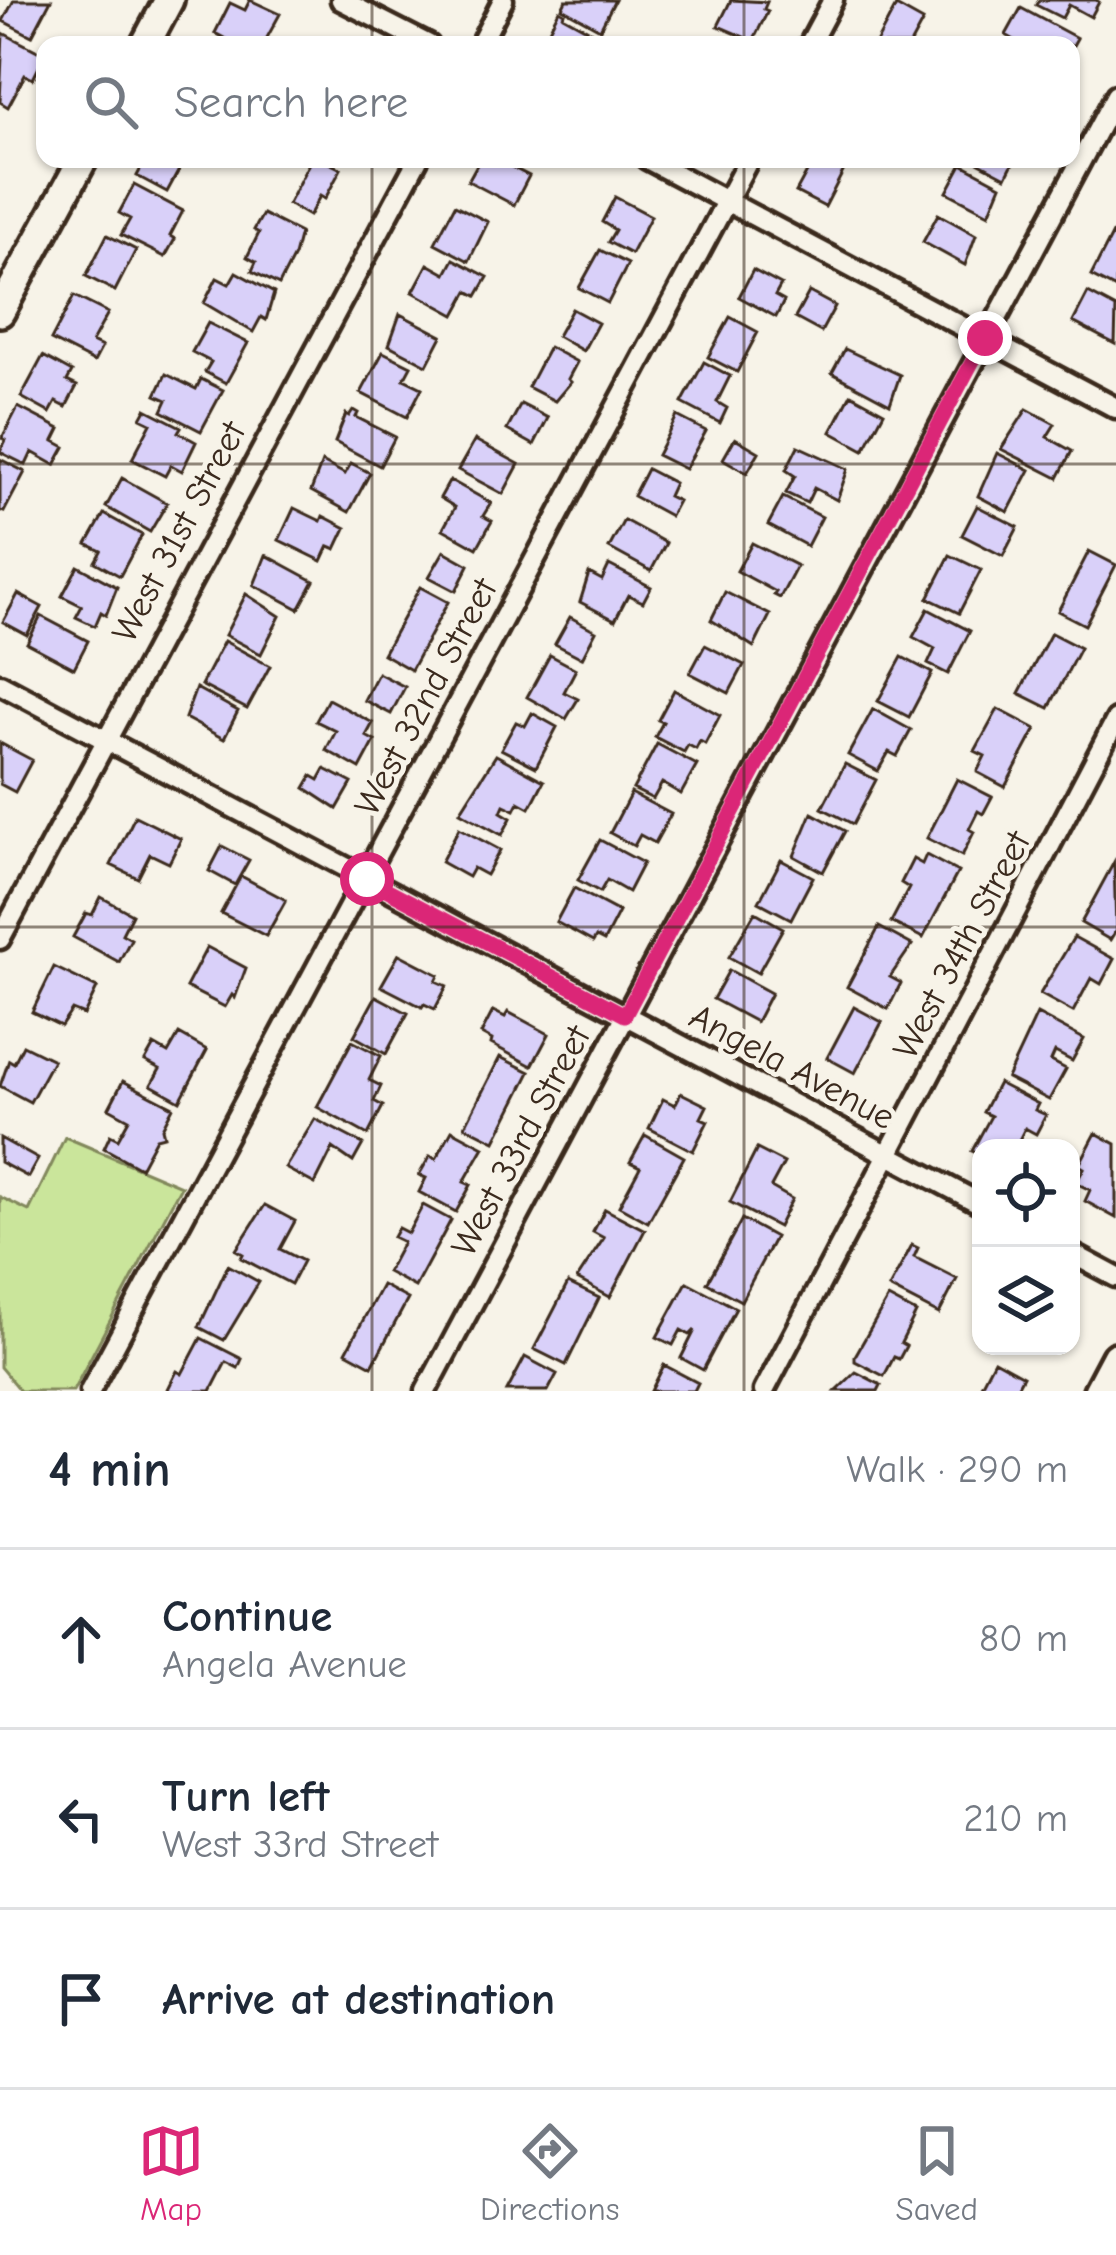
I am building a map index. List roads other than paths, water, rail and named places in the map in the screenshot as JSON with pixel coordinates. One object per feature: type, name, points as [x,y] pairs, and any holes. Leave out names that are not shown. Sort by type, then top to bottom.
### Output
[{"type":"street","points":[[150,36],[169,0]]},
{"type":"street","points":[[341,0],[411,36]]},
{"type":"street","points":[[484,36],[503,0]]},
{"type":"street","points":[[814,36],[832,0]]},
{"type":"street","name":"West 33rd Street","points":[[1080,162],[1116,95]]},
{"type":"street","points":[[0,313],[78,168]]},
{"type":"street","name":"West 31st Street","points":[[0,939],[413,168]]},
{"type":"street","points":[[663,168],[1116,408]]},
{"type":"street","name":"West 32nd Street","points":[[90,1391],[744,168]]},
{"type":"street","name":"West 33rd Street","points":[[426,1391],[1077,168]]},
{"type":"street","name":"Angela Avenue","points":[[0,684],[972,1199]]},
{"type":"street","name":"West 34th Street","points":[[764,1391],[1116,720]]},
{"type":"street","points":[[1080,1257],[1116,1276]]},
{"type":"street","points":[[1098,1391],[1116,1358]]}]
